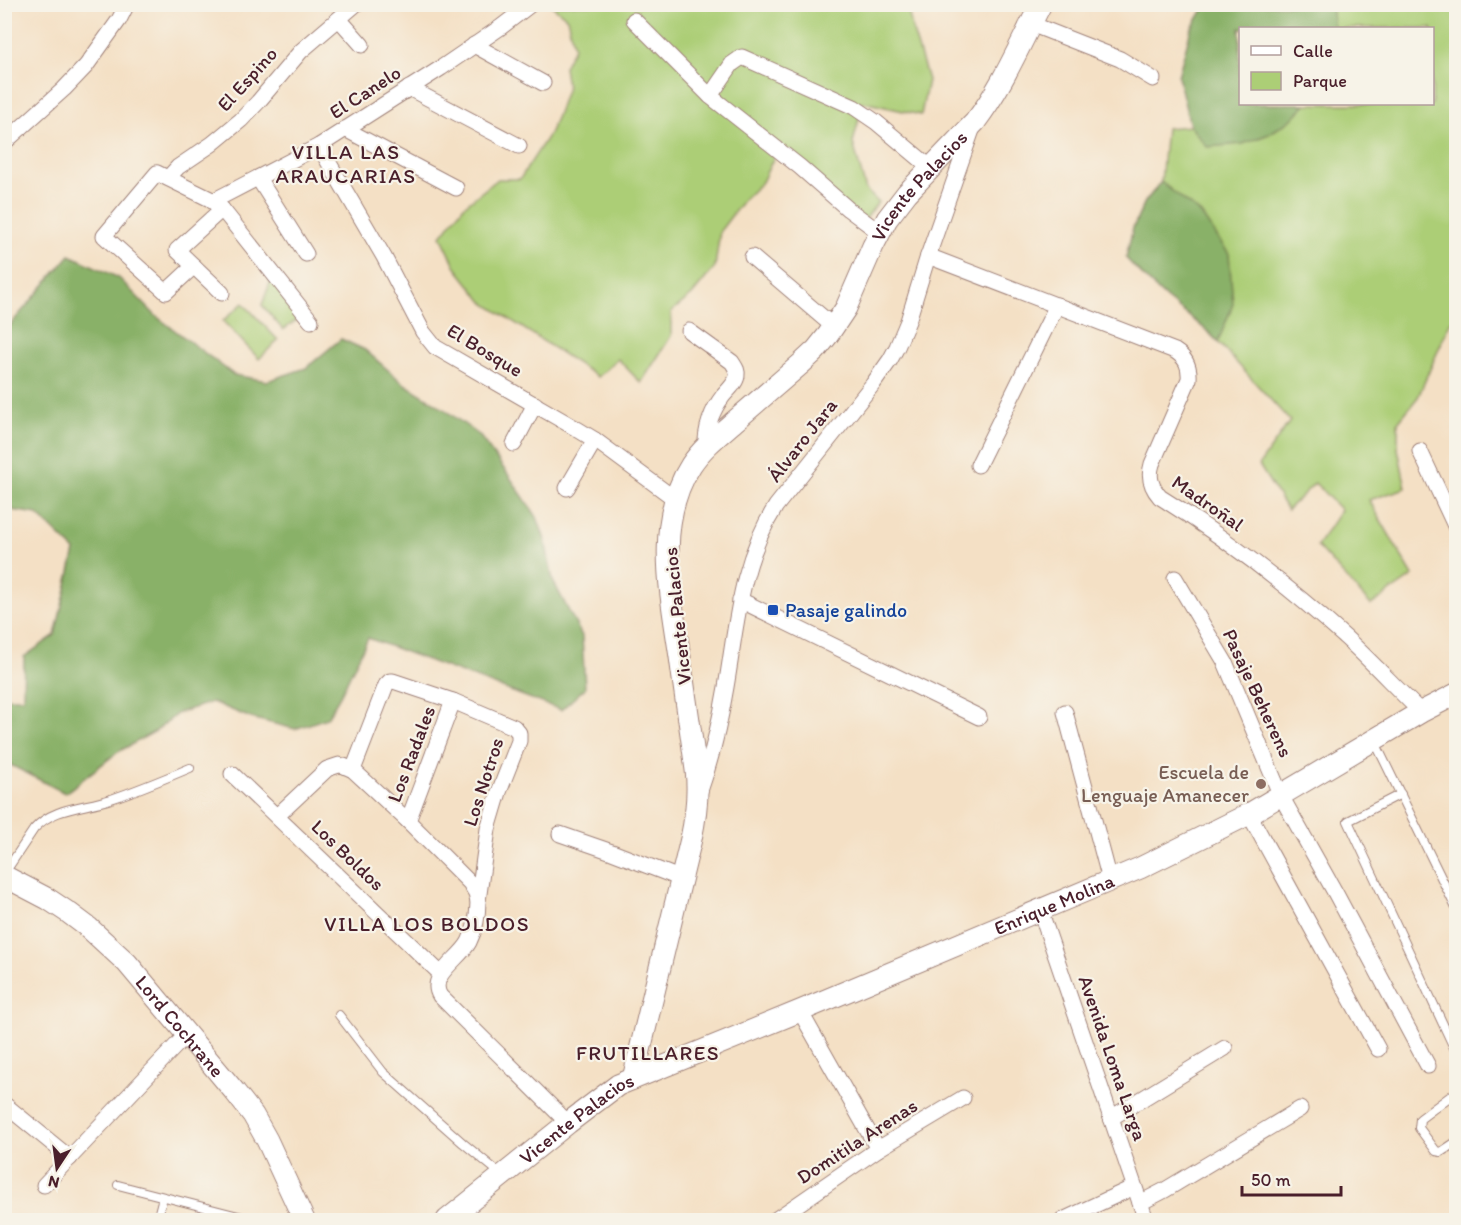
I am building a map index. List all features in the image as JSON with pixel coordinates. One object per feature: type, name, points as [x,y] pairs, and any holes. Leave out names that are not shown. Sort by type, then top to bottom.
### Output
[{"type":"main road","name":"Vicente Palacios","points":[[447,1221],[568,1123],[618,1085],[633,1079],[695,823],[698,797],[669,572],[669,526],[675,499],[683,479],[706,447],[816,350],[834,327],[852,295],[879,232],[896,206],[975,122],[993,95],[1041,4]]},
{"type":"main road","name":"Enrique Molina","points":[[633,1079],[1140,868],[1249,814],[1421,712],[1456,694]]},
{"type":"main road","name":"Lord Cochrane","points":[[4,875],[69,913],[127,963],[253,1115],[267,1140],[298,1220]]},
{"type":"street","points":[[4,143],[81,72],[115,26],[127,4]]},
{"type":"street","name":"El Espino","points":[[194,266],[166,292],[104,236],[162,175],[212,144],[240,120],[296,57],[356,4]]},
{"type":"street","name":"El Canelo","points":[[194,266],[177,250],[218,205],[258,178],[319,146],[474,45],[531,4]]},
{"type":"street","points":[[339,19],[362,45]]},
{"type":"street","points":[[634,20],[710,96],[879,232]]},
{"type":"street","points":[[1031,24],[1120,59],[1153,79]]},
{"type":"street","points":[[474,45],[543,83]]},
{"type":"street","points":[[710,96],[732,64],[742,57],[854,107],[876,122],[931,168]]},
{"type":"street","points":[[409,88],[519,146]]},
{"type":"street","name":"Álvaro Jara","points":[[698,797],[716,737],[740,600],[750,558],[766,521],[776,506],[873,384],[893,353],[908,321],[975,122]]},
{"type":"street","points":[[345,129],[456,188]]},
{"type":"street","name":"El Bosque","points":[[319,146],[384,257],[428,340],[441,351],[595,440],[675,499]]},
{"type":"street","points":[[162,175],[218,205],[311,321]]},
{"type":"street","points":[[258,178],[306,254]]},
{"type":"street","name":"Madroñal","points":[[928,256],[1181,354],[1188,365],[1189,379],[1150,469],[1150,481],[1155,492],[1250,558],[1290,590],[1348,640],[1421,712]]},
{"type":"street","points":[[752,257],[834,327]]},
{"type":"street","points":[[194,266],[222,293]]},
{"type":"street","points":[[978,465],[1057,305]]},
{"type":"street","points":[[689,331],[732,362],[737,369],[735,382],[721,399],[710,422],[706,447]]},
{"type":"street","points":[[514,444],[535,404]]},
{"type":"street","points":[[567,488],[595,440]]},
{"type":"street","points":[[1420,451],[1456,528]]},
{"type":"street","name":"Pasaje Beherens","points":[[1175,578],[1225,662],[1281,795],[1428,1066]]},
{"type":"street","points":[[740,600],[979,717]]},
{"type":"street","name":"Los Notros","points":[[353,770],[386,685],[390,681],[396,681],[453,701],[517,729],[520,737],[488,829],[475,926],[469,942],[441,974]]},
{"type":"street","name":"Los Radales","points":[[408,821],[453,701]]},
{"type":"street","points":[[1065,712],[1110,880]]},
{"type":"street","points":[[277,816],[327,769],[339,765],[349,767],[408,821],[470,883],[478,901]]},
{"type":"street","name":"Los Boldos","points":[[232,774],[441,974]]},
{"type":"street","points":[[1249,814],[1378,1049]]},
{"type":"street","points":[[560,834],[681,879]]},
{"type":"street","name":"Avenida Loma Larga","points":[[1040,910],[1145,1220]]},
{"type":"street","points":[[441,974],[436,984],[440,996],[568,1123]]},
{"type":"street","points":[[800,1011],[878,1149]]},
{"type":"street","points":[[44,1185],[187,1034]]},
{"type":"street","points":[[1111,1118],[1225,1048]]},
{"type":"street","name":"Domitila Arenas","points":[[775,1221],[878,1149],[963,1098]]},
{"type":"street","points":[[4,1104],[70,1158]]},
{"type":"street","points":[[1140,1203],[1166,1190],[1300,1109]]},
{"type":"street","points":[[1063,1221],[1134,1187]]},
{"type":"lane","points":[[1374,741],[1456,908]]},
{"type":"lane","points":[[4,875],[34,829],[51,815],[112,799],[190,768]]},
{"type":"lane","points":[[1401,794],[1348,821],[1456,1052]]},
{"type":"lane","points":[[339,1015],[383,1072],[503,1175]]},
{"type":"lane","points":[[1456,1092],[1420,1119],[1419,1128],[1436,1151],[1441,1152],[1456,1142]]},
{"type":"lane","points":[[118,1185],[254,1221]]},
{"type":"lane","points":[[157,1221],[163,1197]]},
{"type":"green space","points":[[551,5],[907,5],[928,80],[921,115],[863,102],[853,143],[866,190],[878,202],[865,220],[776,153],[762,182],[745,198],[720,231],[715,267],[692,295],[671,312],[671,336],[641,383],[618,359],[598,377],[483,302],[457,269],[441,236],[464,206],[498,179],[520,179],[548,136],[567,87],[564,67],[574,47],[567,18]]},
{"type":"green space","points":[[1206,5],[1331,5],[1334,27],[1239,27],[1239,105],[1305,105],[1291,120],[1269,134],[1243,144],[1207,147],[1190,126],[1178,76],[1191,29]]},
{"type":"green space","points":[[1321,5],[1456,5],[1456,317],[1450,323],[1418,397],[1398,422],[1398,449],[1406,488],[1369,500],[1413,576],[1371,605],[1317,546],[1341,510],[1315,483],[1287,510],[1259,465],[1290,421],[1206,329],[1166,298],[1126,258],[1133,228],[1145,202],[1161,182],[1166,128],[1190,126],[1230,130],[1283,105],[1434,105],[1434,27],[1327,27]]},
{"type":"green space","points":[[1161,182],[1201,214],[1229,254],[1233,304],[1218,342],[1161,294],[1126,258],[1133,228],[1145,202]]},
{"type":"green space","points":[[70,255],[119,278],[156,316],[234,375],[267,381],[306,368],[341,339],[365,350],[403,383],[437,404],[479,435],[537,517],[545,540],[553,581],[582,636],[585,688],[561,710],[368,638],[327,718],[295,729],[251,718],[212,702],[178,713],[156,731],[118,752],[65,793],[5,762],[5,698],[23,698],[24,657],[55,635],[75,551],[37,514],[5,509],[5,331]]},
{"type":"green space","points":[[271,280],[301,317],[283,330],[262,305]]},
{"type":"green space","points":[[243,303],[278,340],[259,359],[223,321]]},
{"type":"place","name":"Pasaje galindo","points":[[773,610]]},
{"type":"place","name":"Escuela de Lenguaje Amanecer","points":[[1261,784]]},
{"type":"district","name":"VILLA LAS ARAUCARIAS","points":[[346,163]]},
{"type":"district","name":"VILLA LOS BOLDOS","points":[[427,923]]},
{"type":"district","name":"FRUTILLARES","points":[[648,1052]]}]
